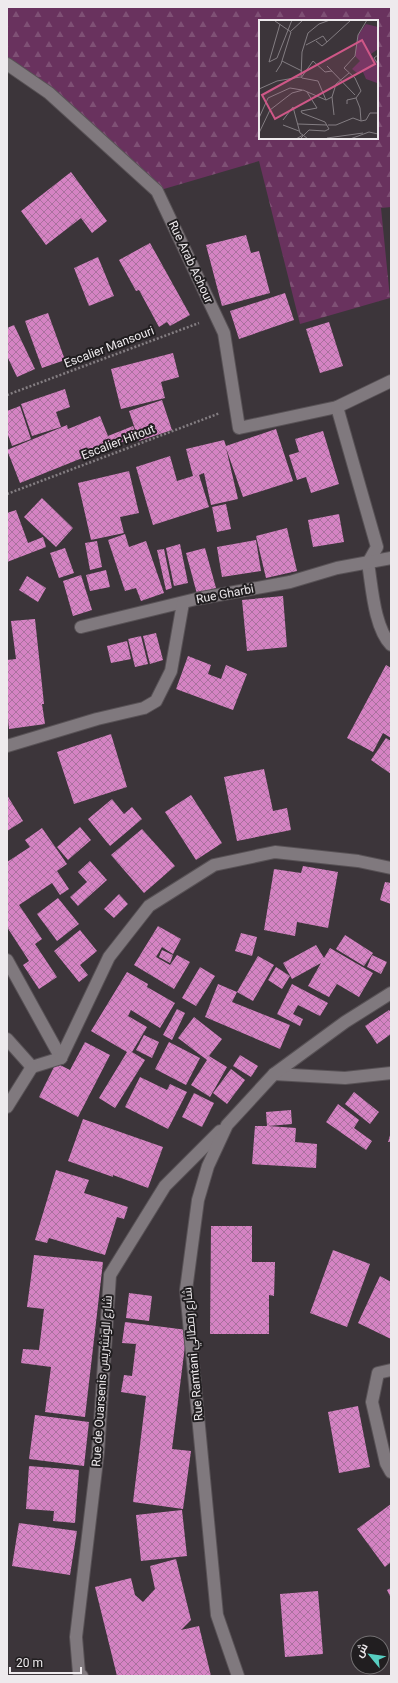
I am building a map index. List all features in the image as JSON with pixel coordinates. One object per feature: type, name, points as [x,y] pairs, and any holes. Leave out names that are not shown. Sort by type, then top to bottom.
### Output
[{"type":"street","name":"Rue Arab Achour","points":[[7,64],[50,93],[157,191],[224,333],[239,428],[337,407]]},
{"type":"street","points":[[390,558],[377,548],[337,407],[391,380]]},
{"type":"street","points":[[377,548],[368,563],[379,623],[387,641],[391,645]]},
{"type":"street","name":"Rue Gharbi","points":[[81,627],[184,602],[290,582],[337,568],[390,558]]},
{"type":"street","points":[[7,746],[97,719],[144,708],[156,701],[171,671],[184,602]]},
{"type":"street","points":[[7,1107],[32,1067],[61,1058],[109,957],[149,906],[214,865],[275,852],[358,861],[391,868]]},
{"type":"street","points":[[7,960],[61,1058]]},
{"type":"street","name":"Rue Ramtani شارع رمطاني","points":[[238,1676],[217,1615],[186,1290],[198,1200],[208,1166],[227,1125],[274,1074],[332,1031],[391,993]]},
{"type":"street","points":[[7,1039],[32,1067]]},
{"type":"street","points":[[274,1074],[345,1078],[391,1073]]},
{"type":"street","name":"Rue de Ouarsenis شارع الونشريس","points":[[82,1676],[79,1673],[76,1637],[98,1452],[110,1275],[165,1186],[227,1125]]},
{"type":"street","points":[[391,1370],[378,1373],[372,1402],[386,1463],[391,1472]]},
{"type":"path","name":"Escalier Mansouri","points":[[7,395],[216,317]]},
{"type":"path","name":"Escalier Hitout","points":[[7,494],[236,407]]},
{"type":"green space","points":[[7,7],[391,7],[391,207],[381,208],[390,298],[300,324],[259,161],[157,191],[7,64]]},
{"type":"building","points":[[71,172],[107,221],[92,233],[81,218],[46,245],[21,211]]},
{"type":"building","points":[[246,235],[251,253],[259,251],[270,293],[222,306],[206,245]]},
{"type":"building","points":[[150,243],[190,315],[170,326],[167,322],[159,327],[139,290],[136,291],[119,260]]},
{"type":"building","points":[[98,257],[114,296],[89,306],[74,268]]},
{"type":"building","points":[[285,293],[294,320],[239,339],[230,311]]},
{"type":"building","points":[[48,313],[65,360],[42,368],[25,321]]},
{"type":"building","points":[[329,322],[343,366],[320,373],[306,329]]},
{"type":"building","points":[[14,325],[35,369],[17,377],[7,356],[7,328]]},
{"type":"building","points":[[173,353],[179,377],[161,382],[165,398],[121,409],[111,369]]},
{"type":"building","points":[[65,389],[70,407],[56,412],[61,427],[32,436],[21,404]]},
{"type":"building","points":[[162,400],[172,430],[139,441],[129,411]]},
{"type":"building","points":[[20,406],[31,439],[12,446],[7,432],[7,411]]},
{"type":"building","points":[[100,416],[108,436],[133,426],[137,436],[20,483],[7,450],[67,425],[68,429]]},
{"type":"building","points":[[276,429],[293,481],[243,497],[226,448],[238,499],[211,505],[204,473],[199,475],[209,507],[153,525],[136,467],[170,456],[177,481],[193,476],[186,449],[224,440],[226,446]]},
{"type":"building","points":[[323,431],[339,484],[311,493],[306,477],[297,480],[289,455],[299,452],[295,439]]},
{"type":"building","points":[[129,471],[139,513],[120,517],[124,533],[91,540],[78,483]]},
{"type":"building","points":[[42,498],[73,528],[56,547],[24,517]]},
{"type":"building","points":[[226,504],[231,529],[217,532],[212,507]]},
{"type":"building","points":[[16,510],[28,543],[43,537],[46,547],[7,562],[7,513]]},
{"type":"building","points":[[339,514],[344,542],[313,547],[308,520]]},
{"type":"building","points":[[287,528],[297,571],[266,578],[256,536]]},
{"type":"building","points":[[125,534],[129,547],[146,541],[164,593],[141,601],[136,588],[125,591],[108,540]]},
{"type":"building","points":[[256,540],[261,571],[222,577],[217,547]]},
{"type":"building","points":[[97,541],[102,567],[90,570],[85,543]]},
{"type":"building","points":[[180,544],[188,583],[174,586],[166,548]]},
{"type":"building","points":[[65,548],[74,573],[59,578],[50,553]]},
{"type":"building","points":[[205,548],[216,588],[197,594],[186,553]]},
{"type":"building","points":[[164,549],[172,588],[166,590],[157,550]]},
{"type":"building","points":[[106,570],[110,587],[90,591],[86,575]]},
{"type":"building","points":[[81,575],[92,610],[73,616],[63,581]]},
{"type":"building","points":[[27,576],[46,588],[38,602],[19,590]]},
{"type":"building","points":[[283,596],[287,647],[247,651],[242,600]]},
{"type":"building","points":[[35,619],[45,724],[9,729],[7,709],[7,660],[16,659],[11,621]]},
{"type":"building","points":[[156,633],[163,660],[150,664],[143,636]]},
{"type":"building","points":[[141,636],[148,664],[135,667],[128,639]]},
{"type":"building","points":[[127,641],[131,659],[111,663],[107,646]]},
{"type":"building","points":[[188,656],[211,665],[208,674],[221,679],[226,665],[247,674],[233,710],[176,689]]},
{"type":"building","points":[[386,665],[391,668],[391,738],[383,733],[373,752],[347,738]]},
{"type":"building","points":[[111,734],[127,787],[74,804],[57,752]]},
{"type":"building","points":[[386,738],[391,741],[391,774],[371,760]]},
{"type":"building","points":[[264,769],[273,811],[287,808],[291,830],[237,841],[224,777]]},
{"type":"building","points":[[7,795],[23,821],[7,831]]},
{"type":"building","points":[[191,795],[222,843],[196,860],[165,812]]},
{"type":"building","points":[[112,799],[124,814],[132,807],[142,819],[110,846],[88,819]]},
{"type":"building","points":[[80,827],[91,840],[68,860],[57,847]]},
{"type":"building","points":[[42,828],[67,864],[57,871],[69,889],[60,895],[52,883],[19,905],[42,939],[35,944],[57,977],[39,989],[23,965],[29,961],[7,927],[7,862],[30,847],[25,840]]},
{"type":"building","points":[[142,829],[175,866],[144,893],[111,855]]},
{"type":"building","points":[[90,861],[107,880],[78,906],[70,897],[87,882],[78,872]]},
{"type":"building","points":[[303,866],[338,872],[328,928],[297,922],[295,936],[264,930],[274,869],[301,873]]},
{"type":"building","points":[[385,882],[391,883],[391,904],[380,900]]},
{"type":"building","points":[[119,894],[128,904],[114,918],[104,909]]},
{"type":"building","points":[[58,898],[79,924],[57,941],[37,914]]},
{"type":"building","points":[[158,926],[181,939],[173,954],[162,947],[156,957],[170,965],[177,955],[190,962],[174,989],[134,965]]},
{"type":"building","points":[[80,930],[97,951],[80,965],[88,975],[79,982],[54,951]]},
{"type":"building","points":[[241,933],[257,937],[252,956],[235,951]]},
{"type":"building","points":[[345,935],[373,953],[364,966],[336,949]]},
{"type":"building","points":[[316,945],[324,958],[330,948],[373,973],[359,997],[337,984],[329,997],[308,986],[321,963],[292,979],[283,963]]},
{"type":"building","points":[[162,950],[173,955],[170,963],[159,957]]},
{"type":"building","points":[[372,955],[387,962],[381,974],[367,967]]},
{"type":"building","points":[[258,956],[274,965],[253,1001],[237,992]]},
{"type":"building","points":[[200,967],[215,976],[196,1006],[182,998]]},
{"type":"building","points":[[276,967],[290,976],[282,989],[268,980]]},
{"type":"building","points":[[127,972],[148,984],[147,987],[175,1003],[160,1028],[131,1010],[128,1016],[147,1027],[132,1052],[145,1060],[115,1108],[99,1098],[127,1052],[91,1031]]},
{"type":"building","points":[[218,984],[237,992],[232,1002],[290,1025],[280,1049],[205,1017]]},
{"type":"building","points":[[292,984],[328,1003],[320,1016],[298,1005],[293,1014],[303,1019],[300,1026],[277,1014]]},
{"type":"building","points":[[177,1009],[185,1013],[172,1040],[163,1035]]},
{"type":"building","points":[[389,1010],[391,1012],[391,1034],[377,1044],[365,1026]]},
{"type":"building","points":[[194,1017],[222,1039],[209,1056],[227,1067],[210,1097],[191,1085],[207,1060],[178,1038]]},
{"type":"building","points":[[144,1035],[159,1042],[152,1058],[136,1050]]},
{"type":"building","points":[[85,1042],[110,1055],[78,1117],[39,1097],[56,1063],[70,1070]]},
{"type":"building","points":[[169,1042],[200,1058],[186,1085],[155,1069]]},
{"type":"building","points":[[240,1055],[258,1066],[251,1077],[233,1066]]},
{"type":"building","points":[[231,1069],[245,1080],[227,1104],[213,1093]]},
{"type":"building","points":[[140,1077],[167,1090],[170,1084],[187,1092],[168,1129],[125,1107]]},
{"type":"building","points":[[354,1092],[379,1112],[370,1124],[345,1104]]},
{"type":"building","points":[[194,1093],[214,1103],[202,1127],[182,1117]]},
{"type":"building","points":[[338,1104],[359,1120],[354,1128],[372,1141],[366,1150],[326,1122]]},
{"type":"building","points":[[291,1110],[292,1124],[268,1126],[296,1128],[295,1142],[317,1144],[316,1168],[252,1164],[255,1126],[267,1126],[266,1112]]},
{"type":"building","points":[[83,1119],[163,1147],[148,1188],[68,1161]]},
{"type":"building","points":[[391,1132],[391,1142],[388,1142]]},
{"type":"building","points":[[56,1170],[89,1180],[84,1193],[128,1207],[124,1219],[117,1217],[105,1255],[49,1238],[47,1243],[35,1240]]},
{"type":"building","points":[[211,1226],[252,1226],[252,1262],[275,1262],[274,1296],[269,1295],[269,1334],[210,1334]]},
{"type":"building","points":[[333,1250],[370,1264],[347,1327],[310,1313]]},
{"type":"building","points":[[34,1255],[103,1262],[85,1417],[45,1412],[51,1367],[21,1363],[23,1349],[39,1350],[44,1309],[27,1307]]},
{"type":"building","points":[[380,1276],[391,1282],[391,1339],[358,1323]]},
{"type":"building","points":[[129,1293],[152,1296],[149,1321],[126,1318]]},
{"type":"building","points":[[125,1322],[187,1330],[172,1449],[191,1451],[183,1509],[133,1502],[146,1396],[121,1392],[124,1375],[132,1376],[136,1344],[122,1343]]},
{"type":"building","points":[[358,1406],[370,1467],[339,1473],[328,1412]]},
{"type":"building","points":[[35,1415],[89,1422],[84,1466],[29,1459]]},
{"type":"building","points":[[29,1466],[79,1470],[75,1523],[53,1521],[54,1511],[26,1509]]},
{"type":"building","points":[[391,1504],[391,1562],[385,1567],[357,1529]]},
{"type":"building","points":[[182,1510],[187,1556],[141,1561],[136,1515]]},
{"type":"building","points":[[19,1523],[77,1531],[70,1575],[12,1566]]},
{"type":"building","points":[[176,1559],[191,1620],[181,1630],[199,1626],[211,1676],[117,1676],[95,1587],[131,1578],[135,1595],[143,1602],[155,1589],[150,1566]]},
{"type":"building","points":[[391,1588],[391,1598],[387,1590]]},
{"type":"building","points":[[318,1591],[323,1654],[285,1657],[280,1594]]}]
